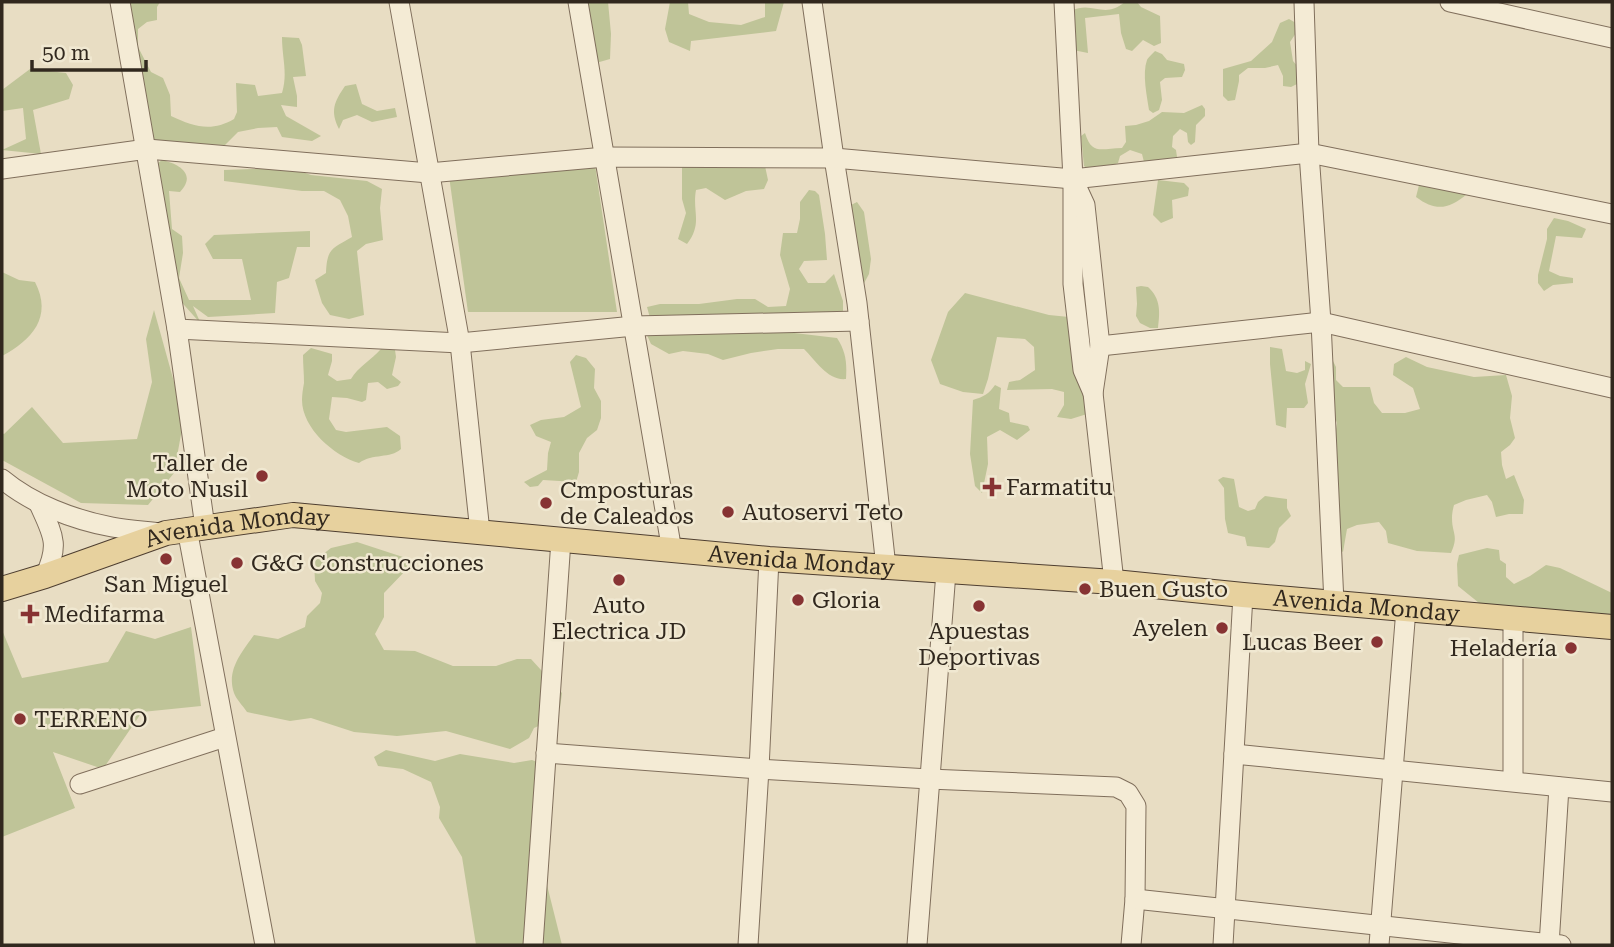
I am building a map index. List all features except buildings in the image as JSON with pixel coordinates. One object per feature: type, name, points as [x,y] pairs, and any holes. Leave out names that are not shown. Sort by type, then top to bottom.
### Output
[{"type":"main road","name":"Avenida Monday","points":[[2,589],[186,530],[293,515],[672,551],[1114,582],[1612,627]]},
{"type":"street","points":[[120,2],[177,329],[186,530],[265,945]]},
{"type":"street","points":[[399,2],[460,343],[480,532]]},
{"type":"street","points":[[578,2],[672,551]]},
{"type":"street","points":[[811,2],[859,321],[886,568]]},
{"type":"street","points":[[1064,2],[1073,179],[1073,284],[1083,370],[1093,393]]},
{"type":"street","points":[[1304,2],[1309,153],[1321,322],[1334,603]]},
{"type":"street","points":[[1450,2],[1612,38]]},
{"type":"street","points":[[2,169],[147,149],[429,173],[605,157],[834,158],[1073,179],[1309,153],[1612,214]]},
{"type":"street","points":[[1073,179],[1085,205],[1100,346],[1093,393],[1114,582]]},
{"type":"street","points":[[177,329],[460,343],[634,326],[859,321]]},
{"type":"street","points":[[1100,346],[1321,322],[1612,388]]},
{"type":"street","points":[[2,479],[39,504],[112,527],[186,530]]},
{"type":"street","points":[[39,504],[52,533],[54,557],[45,576]]},
{"type":"street","points":[[533,945],[561,540]]},
{"type":"street","points":[[748,945],[769,559]]},
{"type":"street","points":[[917,945],[946,572]]},
{"type":"street","points":[[1223,945],[1243,595]]},
{"type":"street","points":[[1379,945],[1406,609]]},
{"type":"street","points":[[1513,618],[1513,781]]},
{"type":"street","points":[[80,784],[225,737]]},
{"type":"street","points":[[546,753],[759,769],[1116,787],[1128,793],[1136,806],[1135,899],[1131,945]]},
{"type":"street","points":[[1234,754],[1612,792]]},
{"type":"street","points":[[1135,899],[1553,945],[1559,787]]},
{"type":"green space","points":[[129,2],[160,2],[157,7],[157,20],[147,22],[138,29],[138,47],[151,72],[163,78],[170,95],[171,116],[187,123],[218,126],[234,119],[237,112],[236,83],[255,85],[258,96],[282,93],[285,72],[282,37],[299,38],[306,76],[293,77],[297,107],[281,105],[286,116],[321,136],[312,141],[282,137],[277,127],[238,132],[225,145],[166,144],[151,139]]},
{"type":"green space","points":[[584,2],[608,2],[610,59],[596,63]]},
{"type":"green space","points":[[670,2],[688,2],[689,14],[709,22],[741,25],[765,17],[765,2],[784,2],[776,31],[691,41],[690,51],[669,42],[665,29]]},
{"type":"green space","points":[[1125,2],[1137,2],[1141,7],[1160,16],[1161,43],[1154,46],[1143,40],[1132,51],[1126,49],[1119,14],[1085,18],[1088,53],[1073,50],[1071,11],[1086,7],[1110,9]]},
{"type":"green space","points":[[1289,19],[1296,23],[1296,33],[1290,42],[1293,61],[1299,68],[1297,84],[1291,87],[1283,86],[1283,76],[1278,65],[1248,68],[1239,75],[1235,100],[1228,101],[1223,96],[1223,69],[1251,61],[1272,42],[1280,23]]},
{"type":"green space","points":[[1155,51],[1167,60],[1184,64],[1185,70],[1182,77],[1165,78],[1160,82],[1162,100],[1159,110],[1153,113],[1149,110],[1145,72],[1147,60]]},
{"type":"green space","points":[[30,69],[66,73],[73,85],[69,99],[33,110],[41,154],[2,150],[26,139],[23,108],[2,111],[2,90]]},
{"type":"green space","points":[[356,84],[362,104],[377,111],[395,108],[397,117],[372,122],[357,115],[343,120],[339,129],[334,112],[336,102],[345,86]]},
{"type":"green space","points":[[1202,105],[1205,116],[1196,125],[1195,142],[1191,145],[1187,133],[1180,129],[1173,136],[1172,147],[1176,150],[1177,157],[1158,164],[1144,162],[1142,154],[1130,150],[1120,156],[1118,163],[1093,172],[1084,166],[1081,136],[1085,133],[1095,148],[1122,148],[1126,142],[1125,126],[1149,121],[1162,112],[1184,113]]},
{"type":"green space","points":[[162,160],[180,167],[187,180],[180,192],[169,191],[172,229],[182,236],[183,253],[179,278],[189,300],[251,300],[242,259],[213,259],[205,244],[214,235],[310,231],[310,247],[297,247],[289,278],[277,282],[275,313],[208,317],[193,306],[201,324],[177,297],[166,241],[158,163]]},
{"type":"green space","points":[[682,162],[765,166],[768,180],[764,189],[746,191],[725,200],[706,188],[696,190],[695,230],[687,244],[678,239],[686,213],[682,199]]},
{"type":"green space","points":[[595,165],[617,312],[468,312],[449,176]]},
{"type":"green space","points":[[294,169],[311,175],[367,181],[382,189],[380,208],[383,240],[366,244],[357,251],[364,315],[349,319],[330,315],[322,303],[315,280],[326,273],[332,250],[352,237],[348,216],[340,200],[324,191],[302,191],[224,181],[224,170]]},
{"type":"green space","points":[[1158,180],[1184,183],[1189,188],[1188,196],[1172,200],[1173,218],[1161,223],[1153,215]]},
{"type":"green space","points":[[1419,185],[1439,185],[1467,194],[1454,203],[1436,207],[1416,197]]},
{"type":"green space","points":[[809,190],[819,195],[827,260],[804,261],[799,269],[808,283],[825,283],[834,274],[843,301],[843,316],[744,313],[650,318],[647,307],[660,304],[755,299],[768,307],[786,306],[790,289],[780,255],[783,233],[797,233],[800,202]]},
{"type":"green space","points":[[857,202],[864,212],[871,259],[869,274],[862,287],[847,207]]},
{"type":"green space","points":[[1554,218],[1586,229],[1582,238],[1556,236],[1549,271],[1573,278],[1573,283],[1553,285],[1544,291],[1538,283],[1538,275],[1547,229]]},
{"type":"green space","points":[[2,272],[19,280],[35,282],[42,306],[40,317],[30,335],[2,356]]},
{"type":"green space","points":[[1136,287],[1148,287],[1157,301],[1158,328],[1150,328],[1140,323],[1136,316]]},
{"type":"green space","points":[[965,293],[1049,315],[1069,317],[1087,391],[1087,414],[1071,419],[1057,417],[1064,405],[1064,392],[1052,389],[1007,390],[1009,382],[1020,380],[1035,370],[1034,347],[1025,339],[997,337],[983,394],[963,392],[940,384],[931,360],[948,312]]},
{"type":"green space","points":[[154,310],[184,418],[174,473],[148,505],[81,503],[2,460],[2,433],[32,407],[63,443],[137,439],[152,382],[146,339]]},
{"type":"green space","points":[[769,330],[837,338],[845,357],[846,379],[828,374],[804,349],[778,349],[723,360],[708,354],[683,351],[669,354],[651,344],[646,333],[737,334]]},
{"type":"green space","points":[[1270,347],[1282,349],[1286,371],[1297,373],[1305,370],[1305,361],[1311,364],[1305,384],[1308,403],[1304,408],[1287,408],[1286,428],[1276,425]]},
{"type":"green space","points":[[311,348],[332,354],[328,375],[337,381],[351,379],[381,349],[395,350],[392,375],[401,382],[398,386],[387,389],[378,382],[368,383],[366,400],[362,402],[332,397],[329,419],[336,430],[346,432],[387,427],[400,436],[401,449],[359,463],[340,454],[321,439],[307,421],[303,410],[303,355]]},
{"type":"green space","points":[[576,355],[586,358],[595,369],[594,388],[601,401],[601,418],[597,430],[587,438],[579,453],[576,482],[543,480],[538,486],[530,487],[524,482],[547,470],[551,442],[536,436],[530,425],[541,420],[564,417],[581,407],[570,362]]},
{"type":"green space","points":[[1331,357],[1336,367],[1336,380],[1343,387],[1370,387],[1374,403],[1382,413],[1405,413],[1420,409],[1413,388],[1393,375],[1394,364],[1406,357],[1427,367],[1474,377],[1506,375],[1512,396],[1510,418],[1515,438],[1501,452],[1502,465],[1506,479],[1514,475],[1524,500],[1523,514],[1496,517],[1487,495],[1454,505],[1452,518],[1455,538],[1451,553],[1417,551],[1388,543],[1386,531],[1379,522],[1347,529],[1343,552],[1334,545],[1332,453],[1337,423],[1326,391]]},
{"type":"green space","points":[[995,385],[1001,388],[999,409],[1009,413],[1010,422],[1028,426],[1030,430],[1017,440],[1000,430],[987,437],[988,464],[982,493],[975,486],[970,454],[973,400],[986,395]]},
{"type":"green space","points":[[1223,477],[1234,479],[1239,507],[1248,511],[1255,509],[1265,496],[1287,499],[1291,516],[1279,528],[1275,542],[1269,548],[1247,546],[1245,537],[1228,533],[1224,488],[1218,480]]},
{"type":"green space","points":[[357,542],[409,559],[407,569],[384,593],[384,617],[375,634],[384,650],[415,651],[453,666],[496,666],[517,659],[531,659],[562,693],[560,708],[552,720],[534,728],[529,738],[510,749],[446,731],[397,736],[354,732],[311,718],[290,721],[247,712],[235,695],[232,685],[234,669],[240,655],[254,635],[278,639],[305,627],[307,616],[320,603],[322,593],[315,581],[314,561],[331,548]]},
{"type":"green space","points":[[1487,548],[1499,550],[1500,560],[1506,564],[1506,577],[1514,584],[1546,565],[1560,568],[1612,593],[1612,620],[1517,612],[1501,605],[1484,607],[1458,586],[1457,564],[1459,555]]},
{"type":"green space","points":[[191,627],[201,706],[142,712],[103,769],[53,752],[75,808],[2,837],[2,630],[22,678],[108,662],[126,631],[155,639]]},
{"type":"green space","points":[[386,750],[435,761],[460,754],[514,763],[532,760],[540,763],[536,841],[562,945],[476,945],[462,857],[439,818],[440,807],[431,782],[403,769],[378,766],[374,757]]},
{"type":"place","name":"Taller de Moto Nusil","points":[[262,476]]},
{"type":"place","name":"Farmatitu","points":[[992,487]]},
{"type":"place","name":"Cmposturas de Caleados","points":[[546,503]]},
{"type":"place","name":"Autoservi Teto","points":[[728,512]]},
{"type":"place","name":"San Miguel","points":[[166,559]]},
{"type":"place","name":"G&G Construcciones","points":[[237,563]]},
{"type":"place","name":"Auto Electrica JD","points":[[619,580]]},
{"type":"place","name":"Buen Gusto","points":[[1085,589]]},
{"type":"place","name":"Gloria","points":[[798,600]]},
{"type":"place","name":"Apuestas Deportivas","points":[[979,606]]},
{"type":"place","name":"Medifarma","points":[[30,614]]},
{"type":"place","name":"Ayelen","points":[[1222,628]]},
{"type":"place","name":"Lucas Beer","points":[[1377,642]]},
{"type":"place","name":"Heladería","points":[[1571,648]]},
{"type":"place","name":"TERRENO","points":[[20,719]]}]
